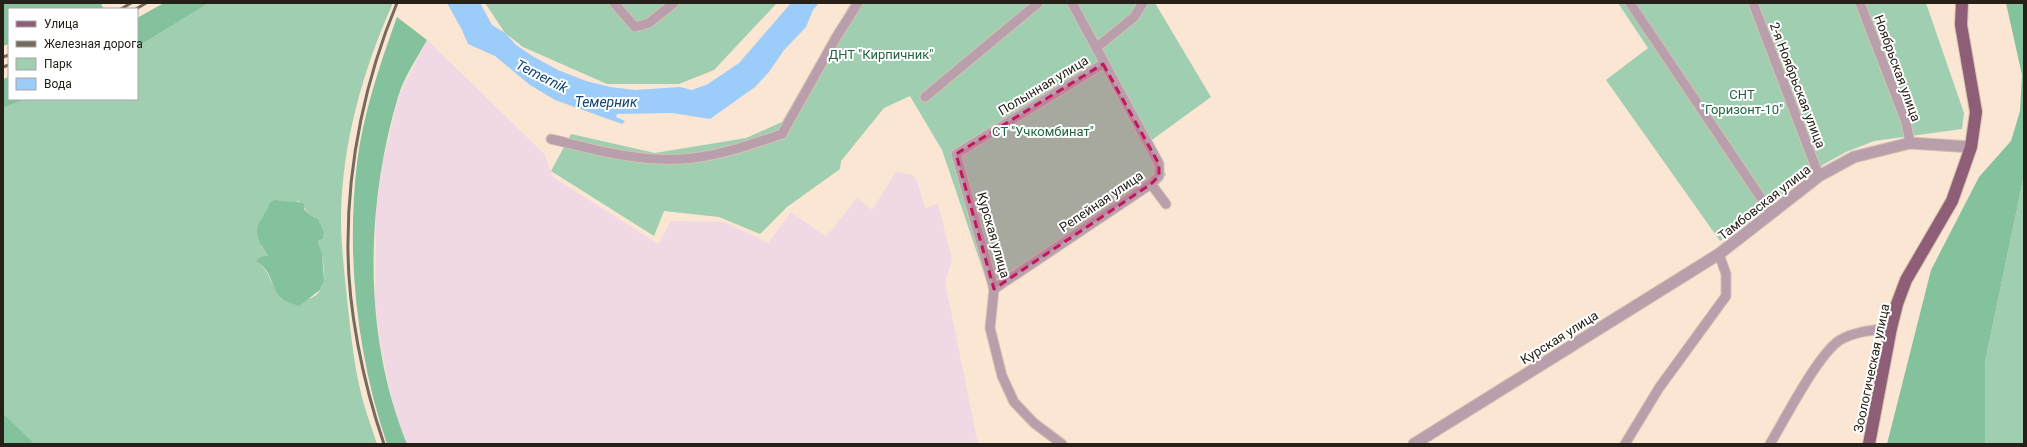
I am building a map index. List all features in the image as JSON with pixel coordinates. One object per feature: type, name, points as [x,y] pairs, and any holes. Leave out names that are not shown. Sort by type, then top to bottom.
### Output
[{"type":"main road","name":"Зоологическая улица","points":[[1869,444],[1891,328],[1906,280],[1952,202],[1971,147],[1976,112],[1961,25],[1962,3]]},
{"type":"street","points":[[614,3],[635,27],[649,23],[674,3]]},
{"type":"street","points":[[551,139],[606,152],[645,158],[692,158],[738,149],[782,134],[837,36],[858,3]]},
{"type":"street","points":[[925,97],[1038,3]]},
{"type":"street","name":"Репейная улица","points":[[994,289],[1151,184],[1159,176],[1159,164],[1103,64],[1072,3]]},
{"type":"street","points":[[1096,48],[1134,17],[1143,3]]},
{"type":"street","points":[[1630,3],[1771,213]]},
{"type":"street","name":"2-я Ноябрьская улица","points":[[1753,3],[1818,176]]},
{"type":"street","name":"Ноябрьская улица","points":[[1860,3],[1906,122],[1910,143]]},
{"type":"street","name":"Полынная улица","points":[[956,154],[1103,64]]},
{"type":"street","name":"Тамбовская улица","points":[[1625,444],[1659,388],[1726,296],[1726,274],[1719,254],[1818,176],[1854,157],[1910,143],[1971,147]]},
{"type":"street","name":"Курская улица","points":[[956,154],[994,289],[990,328],[1002,376],[1014,402],[1034,423],[1062,444]]},
{"type":"street","points":[[1151,184],[1166,204]]},
{"type":"street","name":"Курская улица","points":[[1414,444],[1719,254]]},
{"type":"street","points":[[1770,444],[1821,358],[1840,340],[1860,332],[1891,328]]},
{"type":"highlighted area","points":[[1103,64],[1159,164],[1159,176],[1151,184],[994,289],[956,154]]},
{"type":"shaded area","points":[[427,40],[544,154],[553,177],[658,244],[671,221],[724,222],[768,243],[791,212],[826,237],[857,198],[872,210],[896,172],[913,175],[917,181],[925,208],[938,204],[952,260],[945,282],[978,444],[407,444],[396,417],[380,344],[375,301],[376,212],[382,165],[399,95]]},
{"type":"green space","points":[[3,3],[101,3],[103,8],[8,8],[8,44],[3,46]]},
{"type":"green space","points":[[164,3],[209,3],[138,46],[138,17]]},
{"type":"green space","points":[[209,3],[393,3],[372,54],[356,107],[345,162],[341,217],[343,262],[354,359],[362,396],[377,444],[35,444],[3,413],[3,108],[23,100],[138,100],[138,46]],"holes":[[[271,201],[292,203],[299,201],[309,214],[315,217],[324,233],[323,239],[318,241],[322,255],[324,272],[323,281],[317,294],[311,298],[300,300],[282,299],[276,291],[267,272],[260,264],[268,256],[261,246],[261,218],[265,216]]]},
{"type":"green space","points":[[485,3],[777,3],[714,70],[679,84],[607,84],[523,47],[505,33]]},
{"type":"green space","points":[[851,3],[1155,3],[1211,97],[1149,142],[1166,175],[988,285],[942,150],[910,96],[884,108],[841,161],[840,169],[787,207],[760,234],[719,217],[664,211],[654,236],[551,171],[571,134],[655,153],[746,138],[782,122]]},
{"type":"green space","name":"СНТ \"Горизонт-10\"","points":[[1618,3],[1926,3],[1964,113],[1962,129],[1874,141],[1846,152],[1824,164],[1720,241],[1606,80],[1648,48]]},
{"type":"green space","points":[[2006,3],[2024,3],[2024,175],[1985,362],[1985,444],[1887,444],[1931,270],[1979,177],[2011,141],[2020,111],[2022,75]]},
{"type":"green space","points":[[397,17],[427,40],[407,75],[398,97],[387,139],[379,182],[375,227],[374,271],[376,316],[382,360],[393,403],[407,444],[387,444],[368,376],[361,341],[354,270],[353,234],[357,163],[363,126],[378,71]]},
{"type":"green space","points":[[8,77],[8,100],[23,100],[3,108],[3,79]]},
{"type":"green space","points":[[2024,175],[2024,444],[1985,444],[1985,362]]},
{"type":"green space","points":[[275,200],[304,204],[304,209],[318,219],[324,233],[323,239],[318,241],[322,254],[324,281],[320,290],[299,306],[287,302],[278,295],[266,270],[256,261],[260,257],[268,256],[261,245],[257,232],[258,226],[270,202]]},
{"type":"green space","points":[[3,413],[35,444],[3,444]]},
{"type":"water","points":[[447,3],[480,3],[492,25],[505,33],[516,45],[558,70],[586,81],[610,87],[635,90],[680,87],[692,90],[708,84],[739,63],[791,3],[819,3],[813,10],[806,27],[784,50],[769,72],[755,87],[710,119],[672,113],[617,114],[616,117],[625,121],[622,124],[555,100],[530,85],[495,56],[468,44]]},
{"type":"railway","points":[[123,8],[131,3]]},
{"type":"railway","points":[[138,8],[146,3]]},
{"type":"railway","points":[[384,444],[369,396],[353,318],[348,267],[348,242],[351,181],[361,120],[376,60],[397,3]]},
{"type":"railway","points":[[3,57],[8,55]]},
{"type":"railway","points":[[3,67],[8,65]]},
{"type":"park label","name":"ДНТ \"Кирпичник\"","points":[[881,54]]},
{"type":"park label","name":"СТ \"Учкомбинат\"","points":[[1043,131]]},
{"type":"water label","name":"Temernik","points":[[542,76]]},
{"type":"water label","name":"Темерник","points":[[606,102]]}]
